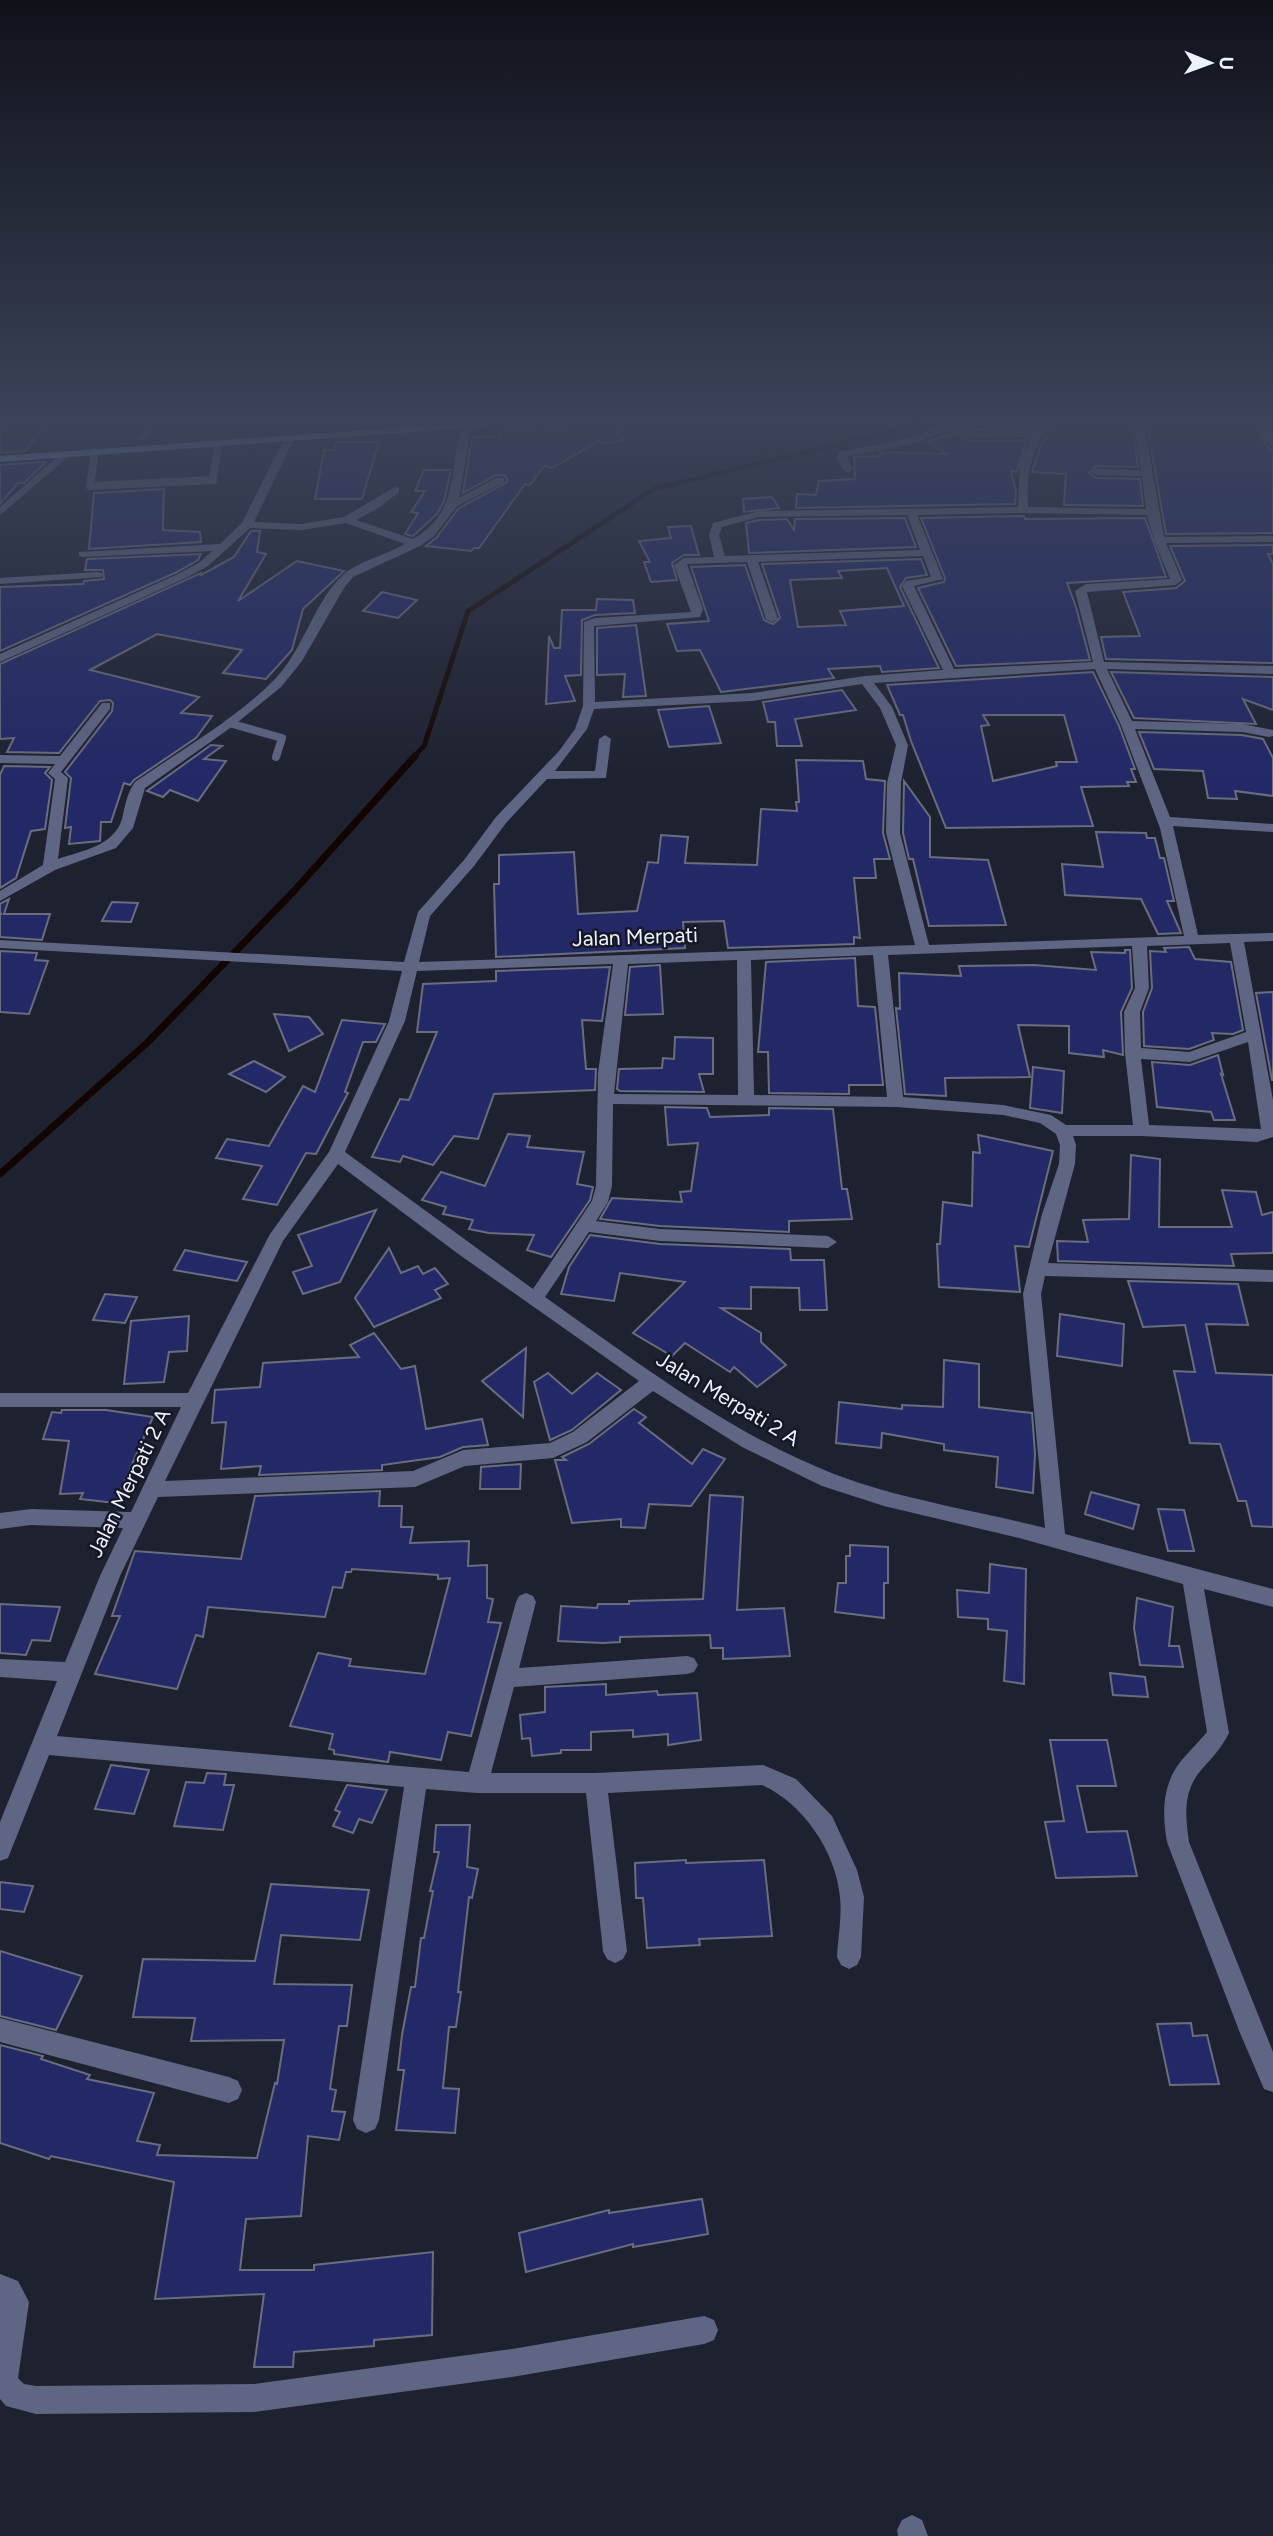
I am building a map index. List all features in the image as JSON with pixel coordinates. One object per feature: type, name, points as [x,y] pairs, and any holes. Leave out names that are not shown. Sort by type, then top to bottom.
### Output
[{"type":"street","points":[[78,576],[85,542]]},
{"type":"street","points":[[83,554],[167,566],[198,567],[228,542]]},
{"type":"street","points":[[411,542],[416,544]]},
{"type":"street","points":[[716,542],[720,559]]},
{"type":"street","points":[[922,542],[937,581],[907,584],[950,672]]},
{"type":"street","points":[[1160,542],[1175,583],[1081,589],[1099,664],[1127,725],[1164,821],[1192,940]]},
{"type":"street","points":[[0,897],[50,867],[111,845],[126,828],[136,790],[265,695],[296,661],[344,580],[416,544]]},
{"type":"street","points":[[0,658],[167,566],[223,547]]},
{"type":"street","points":[[926,553],[681,562],[697,609],[696,615],[595,621],[588,625],[589,706],[752,696],[865,680],[950,672],[1099,664],[1273,670]]},
{"type":"street","points":[[751,558],[772,619]]},
{"type":"street","points":[[0,582],[98,575]]},
{"type":"street","points":[[865,680],[886,707],[902,745],[894,783],[893,833],[923,948]]},
{"type":"street","points":[[50,867],[62,778],[54,773],[106,706]]},
{"type":"street","name":"Jalan Merpati 2 A","points":[[0,1850],[110,1576],[194,1400],[276,1238],[336,1154],[397,1021],[423,915],[469,863],[501,820],[546,775],[581,729],[589,706]]},
{"type":"street","points":[[1127,725],[1242,728],[1269,733]]},
{"type":"street","points":[[546,775],[601,775],[605,739]]},
{"type":"street","points":[[0,760],[64,760]]},
{"type":"street","points":[[1164,821],[1273,828]]},
{"type":"street","name":"Jalan Merpati","points":[[0,944],[412,967],[1273,937]]},
{"type":"street","points":[[606,1099],[896,1102],[1003,1110],[1045,1119],[1063,1131],[1142,1130],[1257,1136],[1268,1133],[1270,1128],[1252,1035],[1248,988],[1236,939]]},
{"type":"street","points":[[1139,942],[1142,988],[1132,1012],[1133,1053],[1142,1130]]},
{"type":"street","points":[[880,951],[896,1102]]},
{"type":"street","points":[[744,954],[746,1100]]},
{"type":"street","points":[[535,1299],[600,1202],[604,1186],[606,1073],[621,959]]},
{"type":"street","points":[[1133,1053],[1190,1057],[1252,1035]]},
{"type":"street","points":[[1056,1539],[1032,1294],[1067,1164],[1068,1145],[1063,1131]]},
{"type":"street","name":"Jalan Merpati 2 A","points":[[336,1154],[439,1233],[652,1381],[755,1446],[807,1472],[865,1491],[1056,1539],[1192,1579],[1273,1598]]},
{"type":"street","points":[[586,1226],[660,1235],[828,1242]]},
{"type":"street","points":[[1037,1269],[1273,1276]]},
{"type":"street","points":[[152,1489],[415,1479],[463,1458],[553,1450],[580,1437],[652,1381]]},
{"type":"street","points":[[0,1399],[194,1400]]},
{"type":"street","points":[[0,1521],[31,1517],[137,1520]]},
{"type":"street","points":[[1192,1579],[1218,1733],[1210,1749],[1184,1774],[1175,1795],[1173,1814],[1178,1842],[1273,2080]]},
{"type":"street","points":[[477,1783],[526,1602]]},
{"type":"street","points":[[507,1678],[687,1665]]},
{"type":"street","points":[[0,1668],[73,1672]]},
{"type":"street","points":[[44,1745],[477,1783],[596,1783],[763,1775],[788,1786],[824,1824],[845,1870],[852,1897],[849,1957]]},
{"type":"street","points":[[366,2120],[416,1778]]},
{"type":"street","points":[[596,1783],[615,1951]]},
{"type":"street","points":[[0,2031],[229,2090]]},
{"type":"street","points":[[0,2287],[8,2291],[15,2301],[4,2382],[16,2396],[36,2400],[254,2398],[512,2363],[704,2330]]},
{"type":"lane","points":[[229,723],[282,738],[276,757]]},
{"type":"building","points":[[90,542],[195,542],[89,549]]},
{"type":"building","points":[[244,542],[258,542],[257,552],[266,554],[238,601],[297,561],[344,571],[303,609],[292,650],[266,679],[223,673],[242,650],[157,634],[90,670],[199,697],[181,713],[212,716],[196,738],[130,785],[124,783],[111,822],[101,822],[100,841],[69,844],[71,827],[65,828],[71,778],[65,772],[112,711],[113,703],[110,700],[100,701],[59,753],[7,752],[14,738],[0,739],[0,664],[201,575],[234,557]]},
{"type":"building","points":[[431,542],[483,542],[479,548],[471,551],[426,546]]},
{"type":"building","points":[[640,542],[696,542],[699,555],[684,555],[672,563],[677,580],[651,582],[644,562],[650,562]]},
{"type":"building","points":[[748,542],[914,542],[916,547],[749,553]]},
{"type":"building","points":[[931,542],[1154,542],[1166,577],[1067,583],[1090,660],[956,666],[918,588],[944,582],[945,578]]},
{"type":"building","points":[[1273,545],[1273,554],[1268,554],[1273,564],[1273,663],[1106,659],[1101,637],[1140,636],[1123,592],[1176,588],[1185,581],[1170,546]]},
{"type":"building","points":[[201,554],[198,560],[177,572],[0,651],[0,587],[83,584],[84,581],[104,579],[103,570],[85,570],[87,559]]},
{"type":"building","points":[[921,559],[927,575],[906,578],[900,587],[939,668],[882,672],[880,666],[828,669],[834,678],[721,692],[700,650],[677,651],[667,624],[709,621],[691,567],[745,565],[764,620],[773,624],[780,618],[762,564]],"holes":[[[887,568],[904,606],[840,611],[846,625],[798,627],[790,580],[842,578],[838,571]]]},
{"type":"building","points":[[382,592],[417,600],[398,618],[363,611]]},
{"type":"building","points":[[597,599],[633,600],[635,613],[595,615],[582,620],[581,675],[565,676],[575,701],[546,704],[549,636],[554,648],[560,648],[562,610],[596,610]]},
{"type":"building","points":[[636,625],[646,696],[623,697],[625,674],[597,675],[597,628]]},
{"type":"building","points":[[1093,672],[1119,726],[1135,769],[1131,769],[1136,782],[1127,782],[1129,786],[1081,787],[1093,826],[946,828],[903,715],[900,715],[887,685]],"holes":[[[983,715],[1064,715],[1077,762],[1056,762],[1057,766],[993,781],[981,726],[989,725]]]},
{"type":"building","points":[[1111,672],[1273,677],[1273,710],[1243,699],[1256,724],[1134,718]]},
{"type":"building","points":[[842,690],[856,710],[795,719],[802,746],[777,746],[775,722],[768,722],[763,702]]},
{"type":"building","points":[[709,706],[721,743],[669,747],[658,710]]},
{"type":"building","points":[[1139,732],[1242,735],[1263,739],[1273,758],[1273,796],[1235,791],[1237,799],[1208,798],[1203,771],[1154,769]]},
{"type":"building","points":[[211,745],[222,746],[204,759],[226,761],[198,801],[170,790],[163,797],[147,791]]},
{"type":"building","points":[[796,760],[863,761],[866,779],[885,781],[883,833],[890,859],[874,859],[876,878],[854,878],[860,938],[854,937],[854,944],[728,948],[724,921],[683,922],[685,948],[496,957],[494,884],[499,884],[499,855],[574,852],[578,914],[637,911],[648,862],[658,863],[661,835],[688,837],[685,863],[757,865],[761,809],[797,811],[796,802],[799,802]]},
{"type":"building","points":[[4,766],[50,767],[45,773],[52,780],[45,829],[31,831],[16,878],[0,888],[0,775]]},
{"type":"building","points":[[904,781],[930,817],[930,857],[988,860],[1006,925],[929,926],[913,859],[909,859],[903,833]]},
{"type":"building","points":[[1096,832],[1146,833],[1147,838],[1155,838],[1160,858],[1164,858],[1174,901],[1167,901],[1181,933],[1158,934],[1141,899],[1065,895],[1062,864],[1103,867]]},
{"type":"building","points":[[9,899],[4,914],[50,914],[42,940],[0,937],[0,904]]},
{"type":"building","points":[[112,902],[138,903],[131,922],[102,921]]},
{"type":"building","points":[[1189,947],[1195,959],[1231,962],[1243,1030],[1233,1034],[1212,1033],[1214,1040],[1189,1049],[1144,1046],[1143,1012],[1152,988],[1150,951],[1166,952],[1164,948]]},
{"type":"building","points":[[1125,950],[1130,950],[1132,988],[1121,1012],[1123,1055],[1103,1050],[1104,1057],[1069,1053],[1069,1026],[1018,1025],[1030,1077],[945,1078],[946,1096],[905,1094],[896,1008],[900,1009],[899,973],[961,976],[959,966],[1034,965],[1096,970],[1091,952],[1125,953]]},
{"type":"building","points":[[0,951],[37,953],[35,960],[48,961],[29,1014],[0,1012]]},
{"type":"building","points":[[855,958],[858,1006],[875,1007],[883,1085],[849,1085],[849,1094],[769,1093],[768,1052],[758,1052],[766,962]]},
{"type":"building","points":[[660,965],[663,1014],[625,1015],[630,967]]},
{"type":"building","points":[[610,967],[602,1021],[582,1020],[586,1069],[596,1069],[595,1090],[494,1094],[478,1139],[454,1136],[433,1165],[403,1156],[400,1162],[372,1157],[400,1099],[409,1100],[437,1032],[417,1032],[423,984],[496,981],[496,971]]},
{"type":"building","points":[[1273,992],[1273,1080],[1272,1080],[1256,993]]},
{"type":"building","points":[[274,1014],[309,1017],[323,1034],[289,1051]]},
{"type":"building","points":[[342,1020],[385,1024],[376,1042],[363,1042],[345,1092],[348,1093],[316,1154],[306,1153],[277,1205],[243,1199],[262,1166],[216,1158],[227,1139],[269,1146],[303,1086],[315,1092]]},
{"type":"building","points":[[675,1037],[713,1038],[713,1074],[699,1074],[704,1092],[617,1089],[619,1069],[662,1068],[663,1058],[674,1059]]},
{"type":"building","points":[[1218,1055],[1235,1120],[1214,1120],[1211,1112],[1157,1107],[1152,1062],[1190,1065]]},
{"type":"building","points":[[254,1061],[285,1077],[266,1092],[229,1074]]},
{"type":"building","points":[[1033,1067],[1064,1071],[1062,1113],[1030,1108]]},
{"type":"building","points":[[665,1107],[707,1108],[710,1117],[769,1115],[769,1108],[833,1109],[842,1189],[847,1189],[852,1219],[789,1221],[789,1232],[660,1226],[600,1219],[612,1198],[682,1202],[680,1192],[691,1191],[698,1143],[668,1145]]},
{"type":"building","points":[[508,1134],[530,1136],[527,1147],[584,1152],[577,1184],[593,1187],[590,1200],[551,1257],[527,1250],[534,1235],[489,1233],[469,1229],[473,1220],[443,1214],[446,1207],[422,1200],[441,1172],[485,1186]]},
{"type":"building","points":[[978,1135],[1053,1151],[1029,1247],[1015,1246],[1020,1292],[939,1287],[937,1244],[940,1244],[943,1202],[972,1206],[973,1152],[980,1153]]},
{"type":"building","points":[[1131,1155],[1160,1159],[1159,1227],[1232,1227],[1222,1190],[1256,1192],[1262,1215],[1273,1212],[1273,1253],[1231,1254],[1234,1266],[1058,1261],[1057,1241],[1088,1242],[1083,1220],[1129,1219]]},
{"type":"building","points":[[376,1210],[340,1282],[303,1294],[293,1272],[312,1266],[298,1235]]},
{"type":"building","points":[[590,1235],[660,1244],[790,1249],[791,1260],[824,1260],[827,1310],[800,1310],[799,1288],[751,1287],[751,1309],[721,1308],[761,1333],[761,1342],[786,1365],[757,1387],[734,1367],[730,1372],[685,1343],[672,1356],[633,1333],[685,1282],[620,1273],[614,1301],[561,1294],[569,1267]]},
{"type":"building","points":[[389,1248],[401,1273],[418,1266],[423,1274],[435,1268],[448,1284],[435,1290],[441,1298],[374,1327],[355,1298]]},
{"type":"building","points":[[185,1250],[247,1262],[237,1281],[174,1270]]},
{"type":"building","points":[[1128,1281],[1238,1284],[1248,1325],[1206,1324],[1216,1373],[1273,1375],[1273,1527],[1252,1526],[1246,1501],[1238,1501],[1220,1444],[1190,1443],[1174,1371],[1195,1372],[1185,1325],[1143,1327]]},
{"type":"building","points":[[105,1294],[137,1297],[125,1323],[93,1320]]},
{"type":"building","points":[[1060,1314],[1124,1324],[1122,1366],[1057,1356]]},
{"type":"building","points":[[189,1316],[187,1351],[169,1352],[164,1382],[124,1384],[131,1321]]},
{"type":"building","points":[[374,1333],[401,1369],[415,1366],[426,1429],[482,1419],[488,1445],[463,1447],[440,1457],[382,1465],[382,1470],[259,1475],[261,1466],[221,1469],[226,1422],[212,1423],[215,1390],[260,1387],[263,1363],[359,1357],[350,1345]]},
{"type":"building","points":[[526,1348],[523,1417],[482,1381]]},
{"type":"building","points":[[944,1360],[979,1364],[979,1407],[1032,1413],[1035,1454],[1033,1493],[996,1487],[998,1457],[944,1450],[944,1444],[882,1433],[881,1448],[836,1443],[839,1402],[902,1409],[902,1405],[943,1407]]},
{"type":"building","points":[[548,1373],[572,1394],[597,1373],[621,1390],[572,1430],[550,1440],[534,1382]]},
{"type":"building","points":[[634,1409],[646,1417],[639,1423],[692,1464],[703,1449],[725,1459],[691,1506],[649,1504],[645,1528],[621,1527],[621,1519],[572,1523],[555,1460],[566,1460],[562,1457],[589,1444]]},
{"type":"building","points":[[62,1410],[106,1410],[153,1417],[115,1503],[80,1499],[83,1493],[60,1494],[69,1441],[43,1439],[52,1412],[61,1413]]},
{"type":"building","points":[[521,1464],[520,1489],[480,1489],[481,1467]]},
{"type":"building","points":[[380,1491],[379,1506],[402,1506],[401,1527],[413,1527],[410,1543],[469,1541],[468,1566],[487,1565],[487,1598],[493,1599],[488,1622],[501,1623],[471,1736],[448,1732],[441,1760],[390,1752],[388,1762],[334,1754],[334,1750],[329,1749],[333,1734],[290,1726],[318,1653],[351,1659],[349,1666],[425,1674],[450,1578],[438,1579],[438,1575],[352,1569],[351,1572],[346,1572],[342,1588],[333,1587],[325,1617],[208,1607],[203,1637],[196,1635],[177,1689],[95,1674],[120,1616],[112,1616],[135,1551],[241,1559],[255,1496]]},
{"type":"building","points":[[1091,1492],[1139,1505],[1133,1529],[1085,1514]]},
{"type":"building","points":[[710,1495],[743,1497],[737,1610],[784,1608],[790,1656],[723,1659],[723,1648],[711,1648],[710,1635],[620,1637],[620,1642],[603,1643],[558,1641],[561,1606],[597,1608],[598,1604],[629,1604],[629,1601],[703,1599]]},
{"type":"building","points":[[1158,1509],[1184,1510],[1194,1551],[1168,1551]]},
{"type":"building","points":[[850,1545],[888,1547],[884,1618],[835,1612],[838,1583],[846,1583],[846,1556],[850,1556]]},
{"type":"building","points":[[990,1564],[1026,1569],[1024,1684],[1004,1681],[1007,1631],[988,1629],[988,1619],[958,1617],[957,1590],[989,1593]]},
{"type":"building","points":[[1137,1598],[1173,1607],[1169,1646],[1179,1646],[1183,1667],[1140,1665],[1134,1628]]},
{"type":"building","points":[[0,1604],[60,1607],[50,1641],[32,1640],[26,1655],[0,1653]]},
{"type":"building","points":[[1110,1673],[1145,1677],[1148,1697],[1113,1695]]},
{"type":"building","points":[[606,1684],[606,1695],[657,1691],[658,1695],[697,1693],[701,1740],[668,1745],[668,1734],[633,1737],[633,1730],[591,1732],[591,1750],[561,1750],[561,1753],[532,1756],[530,1738],[522,1739],[520,1715],[545,1712],[545,1687]]},
{"type":"building","points":[[1050,1740],[1107,1740],[1116,1786],[1077,1786],[1087,1832],[1127,1831],[1137,1876],[1056,1878],[1045,1822],[1064,1821]]},
{"type":"building","points":[[111,1765],[149,1770],[134,1814],[95,1809]]},
{"type":"building","points":[[207,1773],[226,1774],[224,1785],[234,1785],[223,1830],[174,1826],[186,1782],[204,1783]]},
{"type":"building","points":[[347,1785],[387,1790],[372,1823],[359,1819],[353,1833],[333,1826],[340,1812],[335,1810]]},
{"type":"building","points":[[436,1825],[470,1825],[467,1867],[478,1869],[472,1898],[469,1897],[458,1992],[461,1992],[456,2027],[449,2027],[443,2088],[459,2089],[455,2133],[396,2130],[404,2070],[398,2070],[402,2035],[411,1987],[415,1987],[421,1938],[424,1938],[433,1891],[430,1891],[439,1852],[434,1852]]},
{"type":"building","points":[[686,1860],[686,1863],[764,1860],[772,1936],[699,1939],[700,1945],[647,1948],[643,1898],[636,1898],[635,1863]]},
{"type":"building","points":[[0,1882],[33,1886],[24,1912],[0,1909]]},
{"type":"building","points":[[271,1884],[369,1890],[360,1940],[281,1935],[274,1984],[352,1985],[347,2026],[339,2026],[330,2089],[336,2090],[332,2111],[345,2112],[339,2140],[308,2136],[301,2216],[246,2219],[240,2270],[314,2270],[314,2265],[433,2252],[432,2335],[374,2340],[374,2346],[294,2352],[293,2367],[254,2367],[264,2294],[155,2299],[174,2182],[51,2156],[49,2159],[0,2143],[0,2045],[43,2056],[41,2059],[90,2075],[87,2079],[154,2093],[137,2141],[160,2145],[157,2155],[257,2158],[275,2083],[277,2084],[284,2040],[191,2041],[195,2018],[133,2017],[143,1959],[255,1961]]},
{"type":"building","points":[[0,1951],[82,1976],[56,2030],[0,2016]]},
{"type":"building","points":[[1191,2023],[1193,2036],[1207,2035],[1219,2084],[1170,2085],[1157,2024]]},
{"type":"building","points":[[702,2199],[708,2234],[633,2247],[633,2244],[526,2272],[519,2233],[609,2210],[609,2213]]},
{"type":"waterway","points":[[413,758],[424,746],[468,611],[573,542]]},
{"type":"waterway","points":[[0,1174],[148,1042],[294,891],[415,756]]}]
